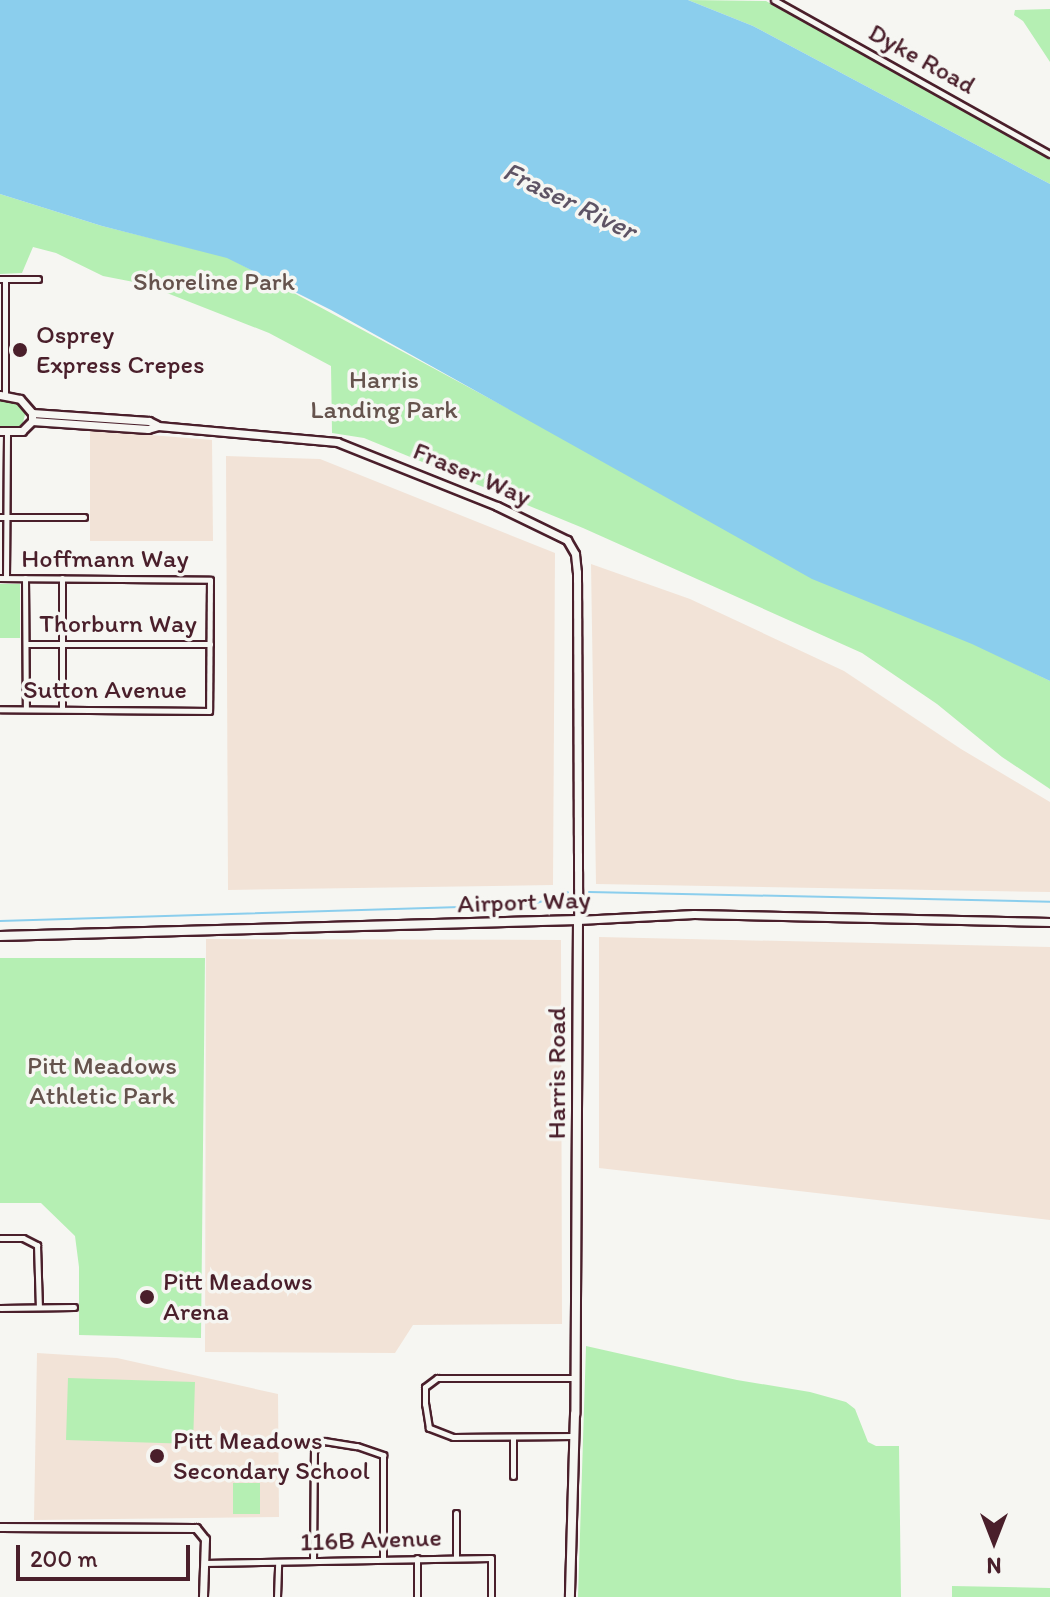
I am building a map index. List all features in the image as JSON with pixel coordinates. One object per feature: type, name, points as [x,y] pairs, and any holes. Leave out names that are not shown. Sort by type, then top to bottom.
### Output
[{"type":"main road","name":"Airport Way","points":[[0,936],[578,920]]},
{"type":"main road","name":"Harris Road","points":[[570,1597],[575,1436],[578,920]]},
{"type":"street","name":"Dyke Road","points":[[774,0],[1050,154]]},
{"type":"street","points":[[3,578],[3,432],[22,431],[32,417],[20,399],[2,395],[2,279],[38,279]]},
{"type":"street","name":"Fraser Way","points":[[32,417],[149,421],[158,426],[346,445],[537,523],[561,535],[573,549]]},
{"type":"street","points":[[3,517],[84,517]]},
{"type":"street","name":"Harris Road","points":[[573,549],[577,560],[578,920]]},
{"type":"street","name":"Hoffmann Way","points":[[3,578],[210,580],[210,644]]},
{"type":"street","points":[[25,578],[26,709]]},
{"type":"street","points":[[62,578],[62,709]]},
{"type":"street","name":"Thorburn Way","points":[[26,644],[210,644]]},
{"type":"street","name":"Sutton Avenue","points":[[0,709],[209,711],[210,644]]},
{"type":"street","name":"Airport Way","points":[[578,920],[694,914],[1050,922]]},
{"type":"street","points":[[0,1238],[33,1242],[39,1251],[39,1307]]},
{"type":"street","points":[[0,1308],[74,1307]]},
{"type":"street","points":[[575,1378],[437,1378],[425,1387],[427,1425],[436,1432],[458,1437],[575,1436]]},
{"type":"street","points":[[513,1437],[513,1476]]},
{"type":"street","points":[[313,1561],[314,1451],[320,1441],[357,1446],[383,1455],[383,1557]]},
{"type":"street","points":[[456,1513],[456,1558]]},
{"type":"street","points":[[0,1527],[200,1529],[205,1539],[203,1597]]},
{"type":"street","name":"116B Avenue","points":[[204,1563],[278,1563],[383,1557],[491,1558],[491,1597]]},
{"type":"street","points":[[417,1558],[417,1597]]},
{"type":"street","points":[[277,1597],[278,1563]]},
{"type":"shaded area","points":[[90,430],[212,440],[213,541],[90,541]]},
{"type":"shaded area","points":[[226,456],[320,459],[555,553],[553,885],[228,890]]},
{"type":"shaded area","points":[[591,564],[690,599],[844,671],[961,749],[1050,802],[1050,892],[596,884]]},
{"type":"shaded area","points":[[599,937],[1050,947],[1050,1220],[599,1168]]},
{"type":"shaded area","points":[[206,939],[561,940],[562,1324],[413,1325],[395,1353],[205,1352]]},
{"type":"shaded area","name":"Pitt Meadows Secondary School","points":[[37,1353],[117,1358],[278,1394],[279,1517],[34,1520]]},
{"type":"green space","points":[[688,0],[766,1],[1050,159],[1050,184],[753,26]]},
{"type":"green space","points":[[1050,9],[1050,62],[1023,21],[1014,15],[1015,10]]},
{"type":"green space","name":"Harris Landing Park","points":[[0,194],[102,226],[227,257],[552,432],[1050,681],[1050,789],[1002,757],[937,704],[862,653],[583,528],[364,438],[332,433],[331,366],[269,333],[144,284],[103,276],[56,253],[33,247],[22,273],[0,274]]},
{"type":"green space","points":[[0,399],[21,403],[26,411],[22,426],[0,428]]},
{"type":"green space","points":[[0,584],[20,584],[20,638],[0,638]]},
{"type":"green space","name":"Pitt Meadows Athletic Park","points":[[0,958],[205,958],[201,1338],[79,1335],[79,1267],[75,1236],[41,1203],[0,1203]]},
{"type":"green space","points":[[586,1346],[737,1380],[810,1392],[846,1402],[855,1409],[868,1442],[876,1446],[899,1446],[901,1597],[578,1597]]},
{"type":"green space","points":[[68,1378],[195,1382],[193,1444],[66,1440]]},
{"type":"green space","points":[[233,1483],[260,1483],[260,1514],[233,1514]]},
{"type":"green space","points":[[952,1586],[1050,1588],[1050,1597],[952,1597]]},
{"type":"water","name":"Fraser River","points":[[0,0],[688,0],[753,26],[1050,184],[1050,681],[972,644],[812,579],[331,310],[227,258],[102,226],[0,194]]},
{"type":"waterway","points":[[0,921],[531,905],[568,892]]},
{"type":"waterway","points":[[589,892],[1050,902]]},
{"type":"place","name":"Osprey Express Crepes","points":[[20,350]]},
{"type":"place","name":"Pitt Meadows Arena","points":[[147,1297]]},
{"type":"place","name":"Pitt Meadows Secondary School","points":[[157,1456]]},
{"type":"park label","name":"Shoreline Park","points":[[214,282]]}]
